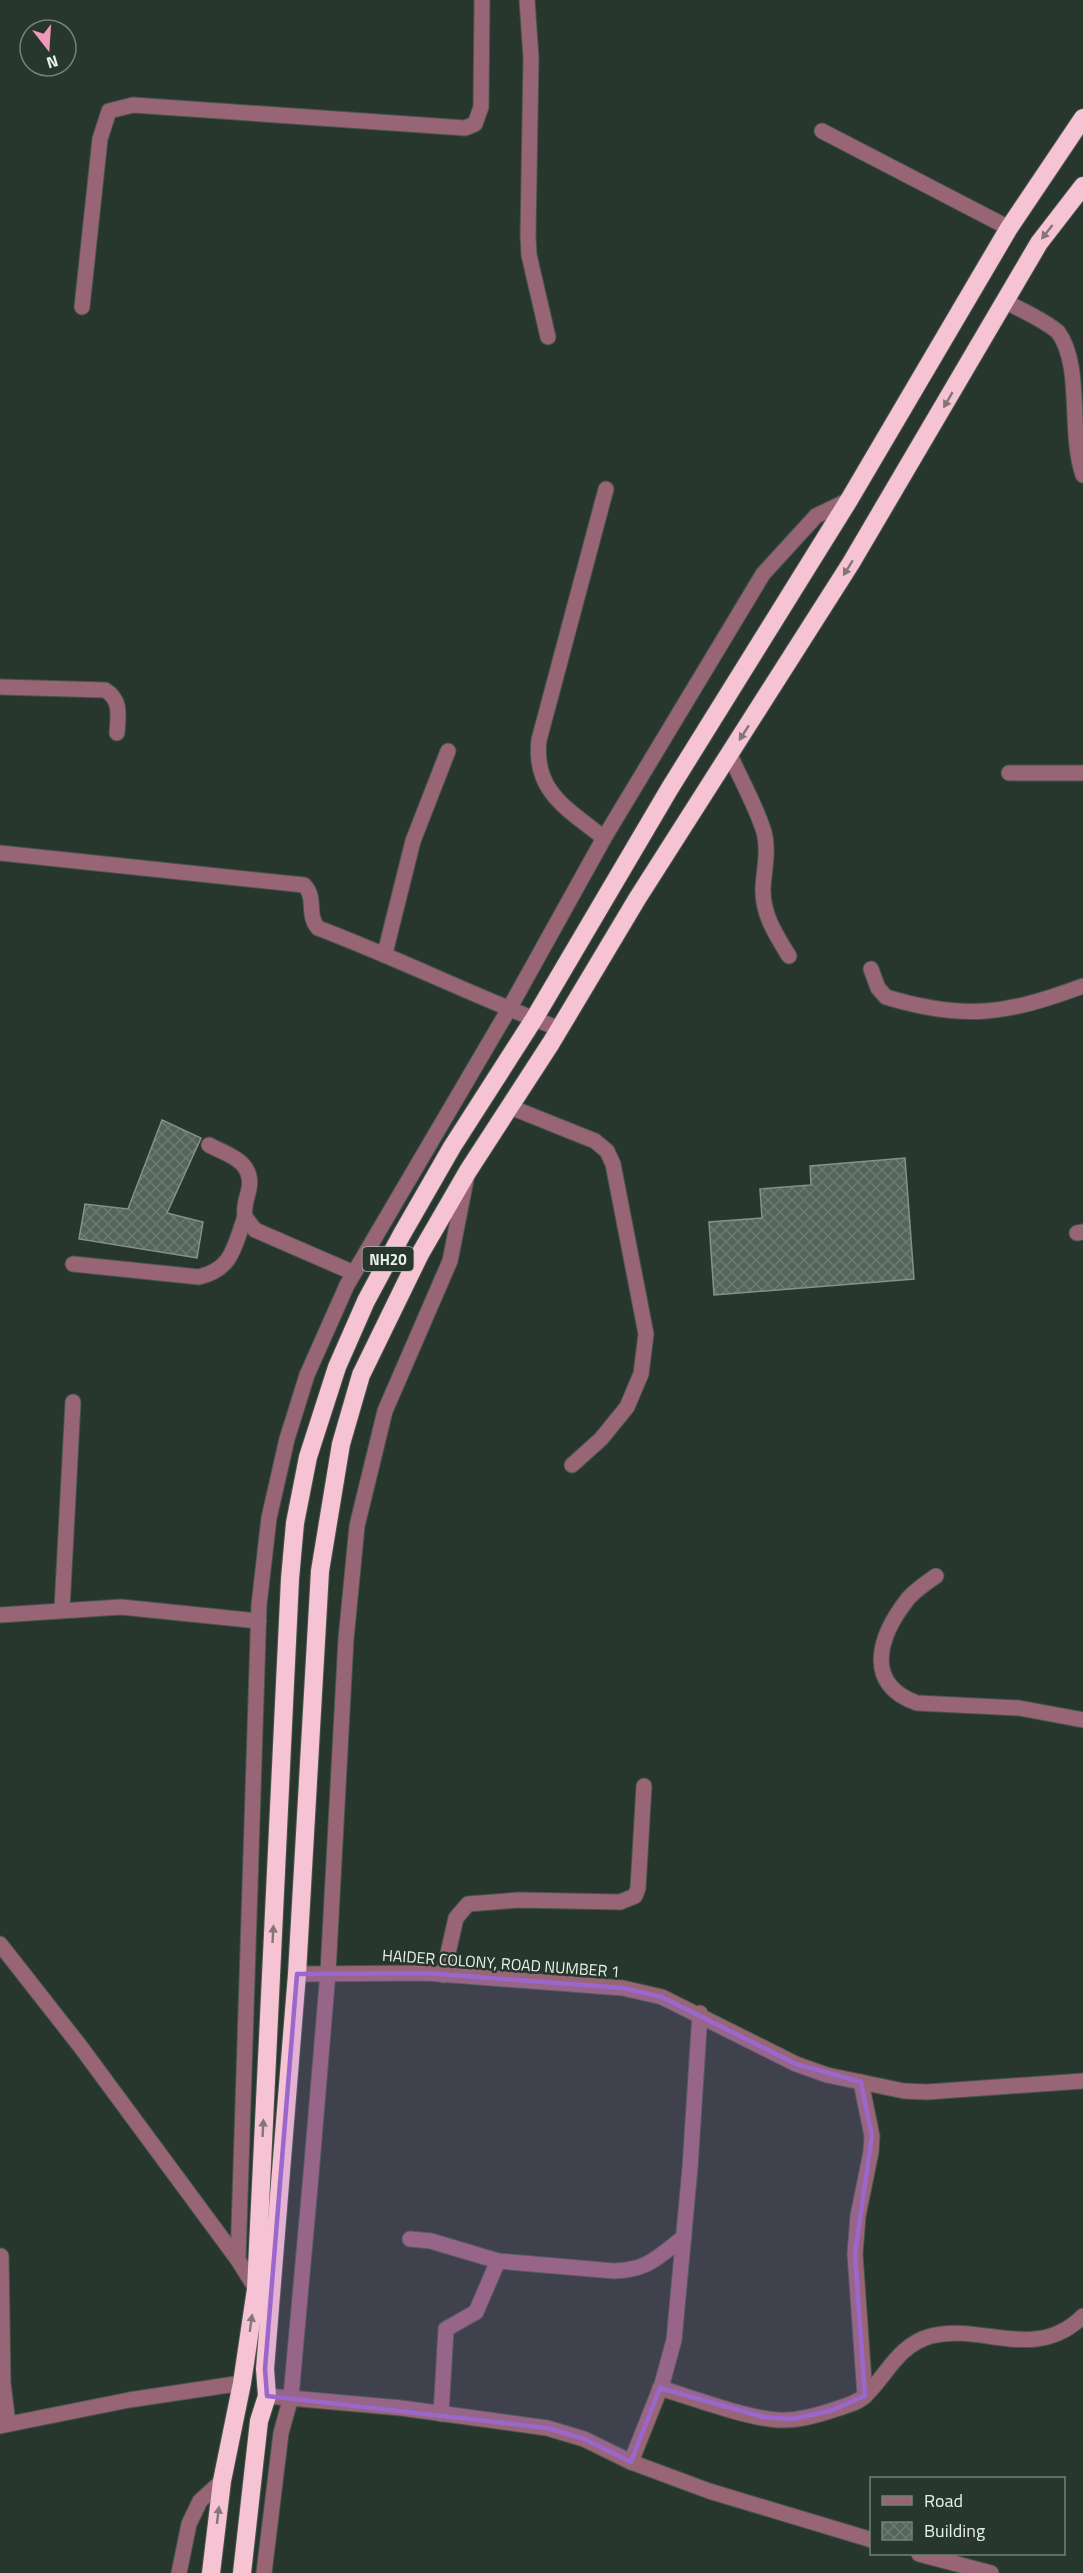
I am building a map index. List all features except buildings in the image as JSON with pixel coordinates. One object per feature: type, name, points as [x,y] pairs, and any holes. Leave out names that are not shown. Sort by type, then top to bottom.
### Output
[{"type":"highway","name":"NH20","points":[[211,2573],[222,2481],[242,2383],[256,2289],[290,1579],[295,1523],[308,1457],[337,1367],[366,1301],[452,1147],[534,1019],[670,788],[849,500],[1009,228],[1083,118]]},
{"type":"highway","name":"NH20","points":[[242,2573],[259,2421],[267,2396],[265,2369],[297,1974],[320,1571],[327,1517],[341,1444],[361,1375],[420,1254],[468,1171],[560,1029],[637,899],[851,563],[1039,243],[1083,186]]},
{"type":"street","points":[[82,307],[100,139],[109,111],[133,105],[465,128],[475,124],[481,107],[482,0]]},
{"type":"street","points":[[527,0],[531,58],[529,255],[548,337]]},
{"type":"street","points":[[822,131],[1009,228]]},
{"type":"street","points":[[1005,301],[1056,331],[1067,342],[1076,359],[1077,445],[1083,475]]},
{"type":"street","points":[[604,838],[560,804],[548,790],[537,759],[539,740],[606,489]]},
{"type":"street","points":[[238,2260],[259,1621],[269,1518],[287,1439],[307,1375],[354,1273],[509,1009],[604,838],[763,574],[816,516],[849,500]]},
{"type":"street","points":[[0,687],[105,690],[112,694],[118,704],[117,733]]},
{"type":"street","points":[[385,953],[413,841],[448,751]]},
{"type":"street","points":[[730,755],[764,832],[766,846],[763,891],[765,908],[772,930],[789,956]]},
{"type":"street","points":[[1009,773],[1083,773]]},
{"type":"street","points":[[0,853],[299,883],[304,885],[311,894],[311,918],[318,928],[385,953],[509,1009],[560,1029]]},
{"type":"street","points":[[871,969],[878,988],[886,997],[975,1014],[1021,1007],[1083,986]]},
{"type":"street","points":[[510,1107],[584,1136],[607,1151],[613,1164],[646,1334],[641,1374],[627,1407],[601,1439],[572,1465]]},
{"type":"street","points":[[73,1264],[200,1278],[214,1274],[224,1266],[231,1255],[245,1217],[250,1181],[243,1162],[208,1145]]},
{"type":"street","points":[[264,2573],[280,2433],[291,2397],[328,1972],[346,1639],[357,1526],[385,1411],[450,1261],[468,1171]]},
{"type":"street","points":[[245,1217],[255,1230],[354,1273]]},
{"type":"street","points":[[62,1609],[73,1402]]},
{"type":"street","points":[[936,1576],[908,1598],[881,1648],[880,1666],[891,1688],[904,1698],[917,1703],[1019,1708],[1083,1720]]},
{"type":"street","points":[[0,1615],[62,1609],[121,1607],[259,1621]]},
{"type":"street","points":[[443,1975],[456,1918],[468,1904],[519,1900],[620,1902],[635,1896],[638,1888],[644,1786]]},
{"type":"street","points":[[0,1944],[80,2046],[238,2260],[256,2289]]},
{"type":"street","name":"HAIDER COLONY, ROAD NUMBER 1","points":[[297,1974],[328,1972],[443,1975],[624,1988],[662,1997],[700,2013],[796,2064],[826,2075],[904,2091],[927,2092],[1083,2081]]},
{"type":"street","points":[[631,2462],[660,2388],[674,2340],[684,2237],[700,2013]]},
{"type":"street","points":[[861,2082],[872,2136],[858,2216],[855,2254],[865,2396]]},
{"type":"street","points":[[410,2239],[431,2241],[498,2261],[633,2270],[656,2260],[684,2237]]},
{"type":"street","points":[[2,2256],[4,2425],[129,2400],[242,2383]]},
{"type":"street","points":[[441,2414],[446,2329],[476,2312],[498,2261]]},
{"type":"street","points":[[660,2388],[778,2420],[830,2411],[865,2396],[885,2370],[918,2341],[946,2334],[1023,2341],[1041,2339],[1075,2324],[1083,2316]]},
{"type":"street","points":[[267,2396],[441,2414],[547,2428],[584,2439],[631,2462],[709,2491],[870,2539]]},
{"type":"street","points":[[179,2573],[189,2524],[200,2501],[222,2481]]},
{"type":"street","points":[[925,2555],[991,2573]]},
{"type":"highlighted area","points":[[426,1973],[623,1988],[662,1997],[796,2064],[861,2082],[872,2136],[855,2254],[865,2396],[830,2411],[792,2419],[763,2417],[660,2388],[631,2462],[584,2439],[547,2428],[267,2396],[265,2369],[297,1974]]}]
